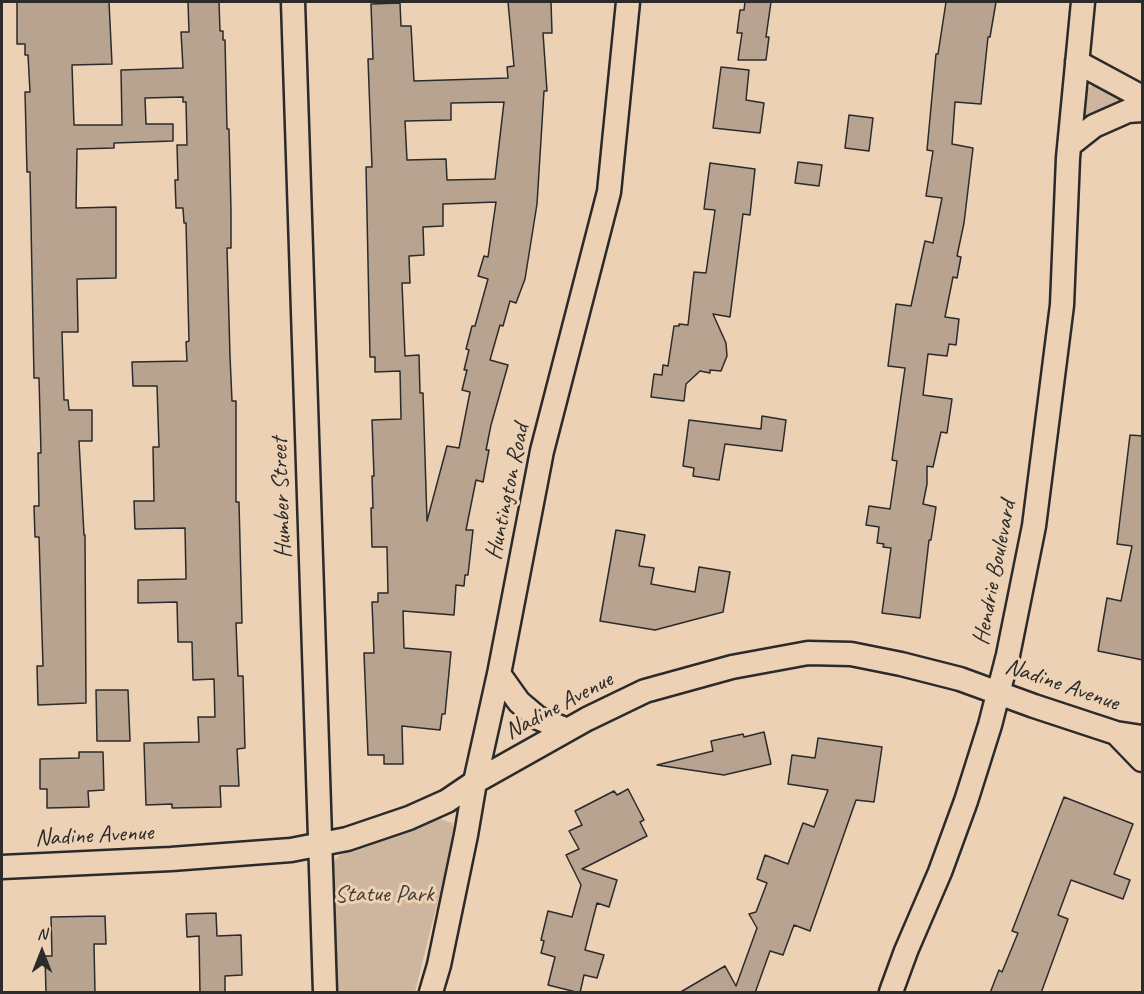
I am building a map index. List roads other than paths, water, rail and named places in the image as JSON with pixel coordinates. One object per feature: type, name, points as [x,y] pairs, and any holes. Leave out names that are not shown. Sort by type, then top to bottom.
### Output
[{"type":"street","name":"Humber Street","points":[[293,2],[325,993]]},
{"type":"street","name":"Huntington Road","points":[[431,993],[439,965],[499,674],[542,451],[609,192],[628,2]]},
{"type":"street","name":"Hendrie Boulevard","points":[[891,993],[966,801],[1008,656],[1036,503],[1062,305],[1070,145],[1083,2]]},
{"type":"street","points":[[1077,62],[1143,97]]},
{"type":"street","points":[[1070,145],[1094,126],[1128,111],[1143,110]]},
{"type":"street","name":"Nadine Avenue","points":[[2,867],[171,859],[291,850],[346,839],[409,818],[447,801],[475,782],[567,730],[645,691],[732,667],[808,653],[851,654],[901,664],[960,679],[1116,733],[1143,737]]},
{"type":"street","points":[[499,674],[511,694],[531,713],[567,730]]},
{"type":"street","points":[[1116,733],[1143,760]]},
{"type":"park label","name":"Statue Park","points":[[384,895]]}]
